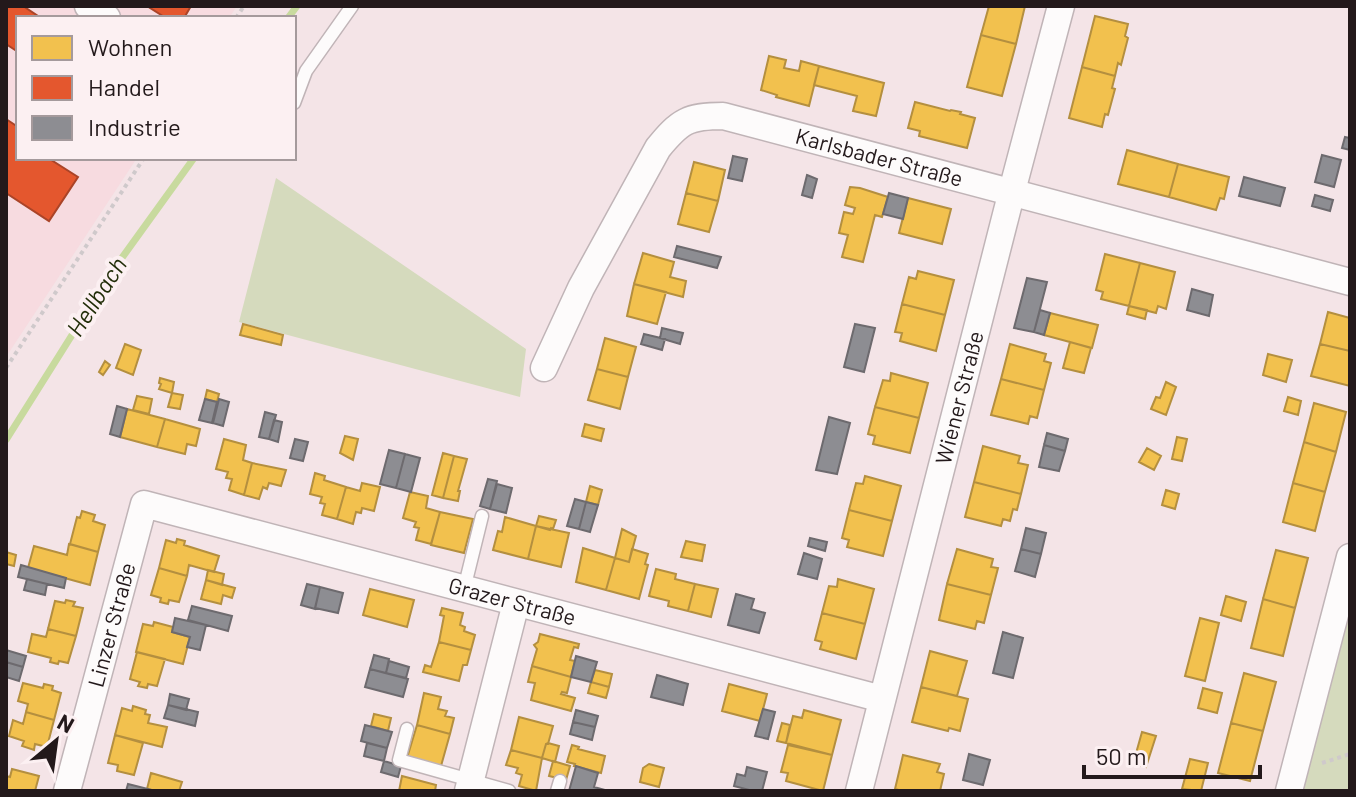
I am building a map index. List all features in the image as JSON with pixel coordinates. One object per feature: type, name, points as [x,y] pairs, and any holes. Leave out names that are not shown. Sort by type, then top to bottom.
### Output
[{"type":"street","name":"Wiener Straße","points":[[859,791],[1061,6]]},
{"type":"street","name":"Karlsbader Straße","points":[[544,368],[581,288],[658,148],[675,127],[698,116],[723,116],[1350,282]]},
{"type":"street","name":"Grazer Straße","points":[[144,504],[882,699]]},
{"type":"street","name":"Linzer Straße","points":[[67,791],[144,504]]},
{"type":"street","points":[[1289,791],[1350,557]]},
{"type":"street","points":[[469,786],[516,603]]},
{"type":"lane","points":[[296,98],[306,71],[352,6]]},
{"type":"lane","points":[[464,589],[482,516]]},
{"type":"lane","points":[[407,729],[399,760],[469,786],[509,791]]},
{"type":"path","points":[[6,368],[143,160]]},
{"type":"shaded area","points":[[6,6],[237,6],[230,16],[16,16],[16,160],[136,160],[6,357]]},
{"type":"green space","points":[[276,178],[526,349],[520,397],[239,322]]},
{"type":"green space","points":[[1350,611],[1350,791],[1302,791]]},
{"type":"building: Wohnen","points":[[989,6],[1025,6],[1016,44],[981,35]]},
{"type":"building: Wohnen","points":[[1095,16],[1128,24],[1125,36],[1128,38],[1115,76],[1082,67]]},
{"type":"building: Wohnen","points":[[981,35],[1016,44],[1002,96],[967,87]]},
{"type":"building: Wohnen","points":[[769,56],[786,60],[784,68],[799,71],[801,61],[819,66],[809,106],[761,90]]},
{"type":"building: Wohnen","points":[[819,66],[884,83],[876,116],[853,111],[857,96],[814,85]]},
{"type":"building: Wohnen","points":[[1082,67],[1115,76],[1112,88],[1115,89],[1102,127],[1069,118]]},
{"type":"building: Wohnen","points":[[915,102],[975,118],[967,148],[919,136],[920,131],[908,128]]},
{"type":"building: Wohnen","points":[[1127,150],[1178,164],[1169,197],[1118,184]]},
{"type":"building: Wohnen","points":[[694,162],[725,170],[718,201],[686,193]]},
{"type":"building: Wohnen","points":[[1178,164],[1229,177],[1224,199],[1220,198],[1216,210],[1169,197]]},
{"type":"building: Wohnen","points":[[850,187],[888,197],[882,217],[875,215],[863,262],[842,257],[848,235],[839,233],[844,212],[853,214],[855,208],[845,205]]},
{"type":"building: Wohnen","points":[[686,193],[718,201],[709,232],[678,224]]},
{"type":"building: Wohnen","points":[[908,198],[951,209],[942,244],[899,233]]},
{"type":"building: Wohnen","points":[[643,253],[674,262],[670,277],[686,281],[683,297],[634,284]]},
{"type":"building: Wohnen","points":[[1105,254],[1140,263],[1129,306],[1101,299],[1103,292],[1096,290]]},
{"type":"building: Wohnen","points":[[1140,263],[1175,272],[1166,309],[1158,306],[1156,313],[1129,306]]},
{"type":"building: Wohnen","points":[[918,271],[954,280],[945,315],[902,304],[909,277],[916,279]]},
{"type":"building: Wohnen","points":[[634,284],[666,292],[657,324],[627,316]]},
{"type":"building: Wohnen","points":[[902,304],[945,315],[936,351],[900,341],[902,333],[895,332]]},
{"type":"building: Wohnen","points":[[1129,306],[1147,310],[1145,319],[1127,314]]},
{"type":"building: Wohnen","points":[[1328,312],[1350,318],[1350,351],[1320,344]]},
{"type":"building: Wohnen","points":[[1050,313],[1098,325],[1092,348],[1044,335]]},
{"type":"building: Wohnen","points":[[243,324],[283,335],[281,345],[240,335]]},
{"type":"building: Wohnen","points":[[605,338],[636,347],[628,377],[597,369]]},
{"type":"building: Wohnen","points":[[1070,342],[1091,348],[1084,373],[1063,368]]},
{"type":"building: Wohnen","points":[[125,344],[141,350],[133,375],[116,368]]},
{"type":"building: Wohnen","points":[[1010,344],[1046,354],[1044,361],[1051,363],[1044,390],[1001,379]]},
{"type":"building: Wohnen","points":[[1320,344],[1350,351],[1350,386],[1311,376]]},
{"type":"building: Wohnen","points":[[1268,354],[1292,360],[1286,382],[1263,375]]},
{"type":"building: Wohnen","points":[[105,361],[110,365],[103,375],[99,372]]},
{"type":"building: Wohnen","points":[[597,369],[628,377],[620,409],[588,400]]},
{"type":"building: Wohnen","points":[[891,373],[928,383],[919,418],[875,407],[883,380],[890,381]]},
{"type":"building: Wohnen","points":[[160,378],[174,382],[172,393],[159,389]]},
{"type":"building: Wohnen","points":[[1001,379],[1044,390],[1037,418],[1030,416],[1028,424],[991,415]]},
{"type":"building: Wohnen","points":[[1166,382],[1176,387],[1166,415],[1151,409],[1156,397],[1160,398]]},
{"type":"building: Wohnen","points":[[207,390],[219,394],[217,402],[205,399]]},
{"type":"building: Wohnen","points":[[172,393],[183,395],[180,409],[168,407]]},
{"type":"building: Wohnen","points":[[137,396],[152,399],[149,414],[133,410]]},
{"type":"building: Wohnen","points":[[1288,397],[1301,401],[1298,415],[1284,411]]},
{"type":"building: Wohnen","points":[[1314,403],[1346,412],[1336,452],[1304,442]]},
{"type":"building: Wohnen","points":[[875,407],[919,418],[910,453],[873,444],[875,436],[868,434]]},
{"type":"building: Wohnen","points":[[127,409],[165,419],[157,447],[120,437]]},
{"type":"building: Wohnen","points":[[165,419],[200,429],[196,446],[187,444],[185,454],[157,447]]},
{"type":"building: Wohnen","points":[[585,424],[604,429],[601,441],[582,436]]},
{"type":"building: Wohnen","points":[[345,436],[358,439],[353,460],[340,453]]},
{"type":"building: Wohnen","points":[[1177,437],[1187,439],[1182,461],[1172,459]]},
{"type":"building: Wohnen","points":[[224,439],[246,445],[243,460],[252,463],[244,495],[229,490],[232,479],[226,478],[228,472],[216,469]]},
{"type":"building: Wohnen","points":[[1304,442],[1336,452],[1325,492],[1293,483]]},
{"type":"building: Wohnen","points":[[983,446],[1020,456],[1018,463],[1028,465],[1021,494],[974,482]]},
{"type":"building: Wohnen","points":[[1147,448],[1161,456],[1154,470],[1139,462]]},
{"type":"building: Wohnen","points":[[443,453],[454,456],[443,498],[432,495]]},
{"type":"building: Wohnen","points":[[454,456],[467,459],[458,501],[443,498]]},
{"type":"building: Wohnen","points":[[252,463],[286,470],[281,486],[269,483],[267,489],[263,487],[259,499],[244,495]]},
{"type":"building: Wohnen","points":[[315,473],[325,476],[324,480],[346,487],[337,519],[322,515],[325,504],[320,503],[322,497],[310,494]]},
{"type":"building: Wohnen","points":[[865,476],[901,486],[892,521],[849,510],[856,483],[863,484]]},
{"type":"building: Wohnen","points":[[974,482],[1021,494],[1010,521],[1003,519],[1001,526],[965,517]]},
{"type":"building: Wohnen","points":[[362,483],[380,487],[374,511],[362,508],[361,513],[356,512],[353,524],[337,519],[346,487],[360,491]]},
{"type":"building: Wohnen","points":[[1293,483],[1325,492],[1315,531],[1283,522]]},
{"type":"building: Wohnen","points":[[590,486],[602,490],[598,505],[586,502]]},
{"type":"building: Wohnen","points":[[1166,490],[1179,494],[1175,509],[1162,505]]},
{"type":"building: Wohnen","points":[[410,492],[428,496],[426,508],[440,512],[431,544],[416,540],[419,528],[414,527],[416,522],[403,518]]},
{"type":"building: Wohnen","points":[[849,510],[892,521],[883,556],[847,547],[849,540],[842,538]]},
{"type":"building: Wohnen","points":[[82,511],[95,515],[93,521],[105,525],[98,552],[70,544],[77,517],[80,518]]},
{"type":"building: Wohnen","points":[[440,512],[473,519],[464,553],[431,545]]},
{"type":"building: Wohnen","points":[[539,516],[556,520],[553,529],[536,526]]},
{"type":"building: Wohnen","points":[[505,517],[536,526],[528,559],[493,550]]},
{"type":"building: Wohnen","points":[[536,526],[569,533],[561,567],[528,559]]},
{"type":"building: Wohnen","points":[[622,529],[636,536],[629,562],[615,558]]},
{"type":"building: Wohnen","points":[[177,539],[185,541],[184,545],[219,556],[214,572],[189,565],[187,576],[159,568],[166,540],[176,543]]},
{"type":"building: Wohnen","points":[[686,541],[705,545],[702,561],[681,557]]},
{"type":"building: Wohnen","points":[[69,544],[98,552],[90,585],[28,568],[34,546],[67,555]]},
{"type":"building: Wohnen","points":[[583,548],[615,558],[606,590],[576,582]]},
{"type":"building: Wohnen","points":[[632,549],[648,554],[639,599],[606,590],[615,558],[629,562]]},
{"type":"building: Wohnen","points":[[957,549],[993,559],[991,567],[998,568],[991,595],[947,584]]},
{"type":"building: Wohnen","points":[[1276,550],[1308,558],[1295,608],[1263,599]]},
{"type":"building: Wohnen","points":[[6,552],[16,555],[14,566],[6,564]]},
{"type":"building: Wohnen","points":[[159,568],[187,576],[179,602],[160,602],[161,598],[151,595]]},
{"type":"building: Wohnen","points":[[656,569],[676,574],[675,579],[695,584],[688,611],[668,606],[669,601],[649,596]]},
{"type":"building: Wohnen","points":[[208,570],[224,574],[222,585],[206,580]]},
{"type":"building: Wohnen","points":[[838,579],[874,589],[865,624],[822,613],[829,586],[837,587]]},
{"type":"building: Wohnen","points":[[206,580],[235,588],[232,598],[223,595],[221,604],[201,599]]},
{"type":"building: Wohnen","points":[[695,584],[718,589],[711,617],[688,611]]},
{"type":"building: Wohnen","points":[[947,584],[991,595],[984,623],[977,621],[975,629],[939,620]]},
{"type":"building: Wohnen","points":[[370,589],[414,600],[407,627],[363,615]]},
{"type":"building: Wohnen","points":[[1226,596],[1246,602],[1241,621],[1221,615]]},
{"type":"building: Wohnen","points":[[1263,599],[1295,608],[1283,656],[1251,648]]},
{"type":"building: Wohnen","points":[[66,600],[75,602],[73,606],[83,608],[76,636],[48,629],[55,601],[65,603]]},
{"type":"building: Wohnen","points":[[442,608],[463,613],[460,625],[465,627],[464,631],[475,635],[471,650],[439,642],[444,616],[440,615]]},
{"type":"building: Wohnen","points":[[822,613],[865,624],[856,659],[820,649],[822,642],[815,640]]},
{"type":"building: Wohnen","points":[[1200,618],[1219,623],[1205,681],[1185,676]]},
{"type":"building: Wohnen","points":[[154,622],[173,627],[172,632],[190,637],[183,664],[136,652],[143,624],[153,626]]},
{"type":"building: Wohnen","points":[[48,629],[76,636],[68,663],[50,662],[51,658],[28,652],[32,634],[46,637]]},
{"type":"building: Wohnen","points":[[540,634],[579,644],[578,648],[574,647],[570,660],[575,661],[571,677],[532,666],[537,649],[534,645]]},
{"type":"building: Wohnen","points":[[439,642],[471,650],[459,681],[423,672],[425,665],[431,667]]},
{"type":"building: Wohnen","points":[[930,651],[967,661],[957,696],[921,687]]},
{"type":"building: Wohnen","points":[[137,652],[165,659],[157,686],[138,686],[140,682],[130,679]]},
{"type":"building: Wohnen","points":[[532,666],[571,677],[567,693],[561,694],[575,698],[571,711],[531,700],[535,683],[528,682]]},
{"type":"building: Wohnen","points":[[595,670],[612,674],[609,687],[591,682]]},
{"type":"building: Wohnen","points":[[1244,673],[1276,682],[1263,731],[1231,723]]},
{"type":"building: Wohnen","points":[[591,682],[609,687],[606,698],[588,693]]},
{"type":"building: Wohnen","points":[[23,683],[43,688],[44,684],[53,686],[52,690],[61,693],[54,720],[26,712],[28,704],[18,701]]},
{"type":"building: Wohnen","points":[[729,684],[767,694],[760,721],[722,711]]},
{"type":"building: Wohnen","points":[[921,687],[968,699],[960,731],[912,722]]},
{"type":"building: Wohnen","points":[[1203,688],[1222,693],[1217,713],[1198,708]]},
{"type":"building: Wohnen","points":[[424,693],[441,697],[438,709],[447,711],[445,716],[454,718],[450,734],[417,725]]},
{"type":"building: Wohnen","points":[[133,706],[146,710],[145,714],[150,715],[148,723],[167,727],[162,747],[115,735],[122,708],[132,711]]},
{"type":"building: Wohnen","points":[[804,710],[841,720],[832,755],[786,743],[793,716],[802,718]]},
{"type":"building: Wohnen","points":[[26,712],[54,720],[47,747],[35,744],[34,750],[22,746],[24,741],[9,736],[13,720],[23,724]]},
{"type":"building: Wohnen","points":[[374,714],[391,718],[388,731],[371,726]]},
{"type":"building: Wohnen","points":[[519,717],[553,726],[542,758],[511,750]]},
{"type":"building: Wohnen","points":[[782,723],[790,725],[786,743],[777,741]]},
{"type":"building: Wohnen","points":[[1231,723],[1263,731],[1250,781],[1218,773]]},
{"type":"building: Wohnen","points":[[417,725],[450,734],[441,766],[407,758]]},
{"type":"building: Wohnen","points":[[1142,732],[1156,736],[1146,767],[1133,764]]},
{"type":"building: Wohnen","points":[[115,735],[143,743],[134,775],[117,771],[118,765],[108,763]]},
{"type":"building: Wohnen","points":[[548,743],[559,746],[555,762],[542,758]]},
{"type":"building: Wohnen","points":[[572,745],[605,756],[601,773],[567,762]]},
{"type":"building: Wohnen","points":[[788,745],[832,755],[823,791],[786,781],[788,773],[781,772]]},
{"type":"building: Wohnen","points":[[511,750],[542,758],[536,791],[519,786],[522,775],[516,773],[518,768],[506,765]]},
{"type":"building: Wohnen","points":[[903,755],[940,764],[937,772],[944,774],[940,791],[895,789]]},
{"type":"building: Wohnen","points":[[1190,759],[1208,763],[1201,791],[1182,789]]},
{"type":"building: Wohnen","points":[[553,761],[570,766],[566,780],[549,776]]},
{"type":"building: Wohnen","points":[[649,764],[664,768],[659,787],[640,782],[643,768]]},
{"type":"building: Wohnen","points":[[12,769],[39,776],[35,791],[6,791],[6,776],[10,777]]},
{"type":"building: Wohnen","points":[[151,773],[182,782],[179,791],[147,789]]},
{"type":"building: Wohnen","points":[[402,776],[436,785],[435,791],[399,791]]},
{"type":"building: Handel","points":[[7,6],[23,6],[38,16],[16,16],[16,51],[6,44]]},
{"type":"building: Handel","points":[[147,6],[191,6],[185,16],[163,16]]},
{"type":"building: Handel","points":[[6,119],[16,126],[16,160],[51,160],[78,177],[49,221],[6,193]]},
{"type":"building: Industrie","points":[[1345,137],[1350,138],[1350,150],[1342,148]]},
{"type":"building: Industrie","points":[[1322,155],[1341,160],[1334,187],[1315,182]]},
{"type":"building: Industrie","points":[[733,156],[747,159],[742,181],[728,178]]},
{"type":"building: Industrie","points":[[807,175],[817,179],[812,198],[802,195]]},
{"type":"building: Industrie","points":[[1244,177],[1285,188],[1280,206],[1239,196]]},
{"type":"building: Industrie","points":[[889,193],[908,198],[903,219],[883,214]]},
{"type":"building: Industrie","points":[[1315,195],[1333,200],[1330,211],[1312,206]]},
{"type":"building: Industrie","points":[[677,246],[721,257],[717,268],[674,257]]},
{"type":"building: Industrie","points":[[1027,278],[1047,282],[1034,332],[1014,328]]},
{"type":"building: Industrie","points":[[1192,289],[1213,295],[1209,316],[1187,310]]},
{"type":"building: Industrie","points":[[1040,310],[1050,313],[1044,335],[1034,332]]},
{"type":"building: Industrie","points":[[855,324],[875,328],[864,372],[844,367]]},
{"type":"building: Industrie","points":[[662,328],[683,333],[680,344],[660,338]]},
{"type":"building: Industrie","points":[[644,334],[665,339],[662,350],[641,344]]},
{"type":"building: Industrie","points":[[205,399],[217,402],[212,423],[199,420]]},
{"type":"building: Industrie","points":[[219,399],[229,402],[223,426],[213,423]]},
{"type":"building: Industrie","points":[[117,406],[127,409],[120,437],[110,434]]},
{"type":"building: Industrie","points":[[265,412],[276,415],[269,439],[259,437]]},
{"type":"building: Industrie","points":[[829,417],[850,423],[837,474],[816,470]]},
{"type":"building: Industrie","points":[[274,420],[282,422],[278,442],[269,439]]},
{"type":"building: Industrie","points":[[1047,433],[1068,439],[1065,451],[1044,445]]},
{"type":"building: Industrie","points":[[295,439],[308,442],[303,461],[290,458]]},
{"type":"building: Industrie","points":[[1044,445],[1065,451],[1059,471],[1039,467]]},
{"type":"building: Industrie","points":[[389,450],[405,454],[396,488],[380,484]]},
{"type":"building: Industrie","points":[[405,454],[420,458],[411,492],[396,488]]},
{"type":"building: Industrie","points":[[488,479],[497,481],[490,509],[480,506]]},
{"type":"building: Industrie","points":[[497,484],[512,488],[506,513],[490,509]]},
{"type":"building: Industrie","points":[[575,499],[586,502],[579,529],[567,526]]},
{"type":"building: Industrie","points":[[586,502],[598,505],[590,532],[579,529]]},
{"type":"building: Industrie","points":[[1026,528],[1046,533],[1041,554],[1021,549]]},
{"type":"building: Industrie","points":[[810,538],[827,542],[825,551],[808,546]]},
{"type":"building: Industrie","points":[[1021,549],[1041,554],[1035,577],[1015,571]]},
{"type":"building: Industrie","points":[[804,553],[822,559],[817,579],[798,574]]},
{"type":"building: Industrie","points":[[21,565],[66,578],[64,588],[18,577]]},
{"type":"building: Industrie","points":[[27,579],[47,584],[45,595],[24,590]]},
{"type":"building: Industrie","points":[[307,584],[320,587],[315,609],[301,605]]},
{"type":"building: Industrie","points":[[320,587],[343,593],[338,613],[315,608]]},
{"type":"building: Industrie","points":[[736,594],[754,599],[751,609],[765,613],[759,633],[728,625]]},
{"type":"building: Industrie","points":[[192,606],[232,616],[228,631],[188,620]]},
{"type":"building: Industrie","points":[[175,618],[206,625],[200,650],[187,647],[190,637],[172,632]]},
{"type":"building: Industrie","points":[[1003,632],[1023,638],[1013,678],[993,673]]},
{"type":"building: Industrie","points":[[6,650],[26,656],[23,667],[6,662]]},
{"type":"building: Industrie","points":[[374,655],[389,659],[386,673],[370,669]]},
{"type":"building: Industrie","points":[[576,656],[597,662],[591,682],[571,677]]},
{"type":"building: Industrie","points":[[389,661],[409,667],[406,678],[386,673]]},
{"type":"building: Industrie","points":[[6,662],[23,667],[19,681],[6,677]]},
{"type":"building: Industrie","points":[[370,669],[408,679],[403,697],[365,687]]},
{"type":"building: Industrie","points":[[657,675],[688,684],[683,705],[651,697]]},
{"type":"building: Industrie","points":[[170,694],[189,699],[186,710],[168,705]]},
{"type":"building: Industrie","points":[[168,705],[198,712],[195,726],[164,718]]},
{"type":"building: Industrie","points":[[763,709],[775,712],[768,739],[755,736]]},
{"type":"building: Industrie","points":[[576,710],[598,716],[595,727],[573,722]]},
{"type":"building: Industrie","points":[[573,722],[595,727],[592,740],[570,734]]},
{"type":"building: Industrie","points":[[365,725],[392,732],[387,748],[361,741]]},
{"type":"building: Industrie","points":[[367,743],[387,748],[384,761],[364,756]]},
{"type":"building: Industrie","points":[[969,754],[990,760],[983,785],[963,780]]},
{"type":"building: Industrie","points":[[384,761],[401,766],[398,777],[381,772]]},
{"type":"building: Industrie","points":[[576,766],[598,773],[594,787],[605,790],[569,791]]},
{"type":"building: Industrie","points":[[747,767],[767,772],[762,791],[734,786],[737,774],[745,776]]},
{"type":"building: Industrie","points":[[128,784],[152,790],[152,791],[126,791]]},
{"type":"waterway","name":"Hellbach","points":[[290,16],[297,6]]},
{"type":"waterway","name":"Hellbach","points":[[6,440],[111,273],[193,160]]}]
